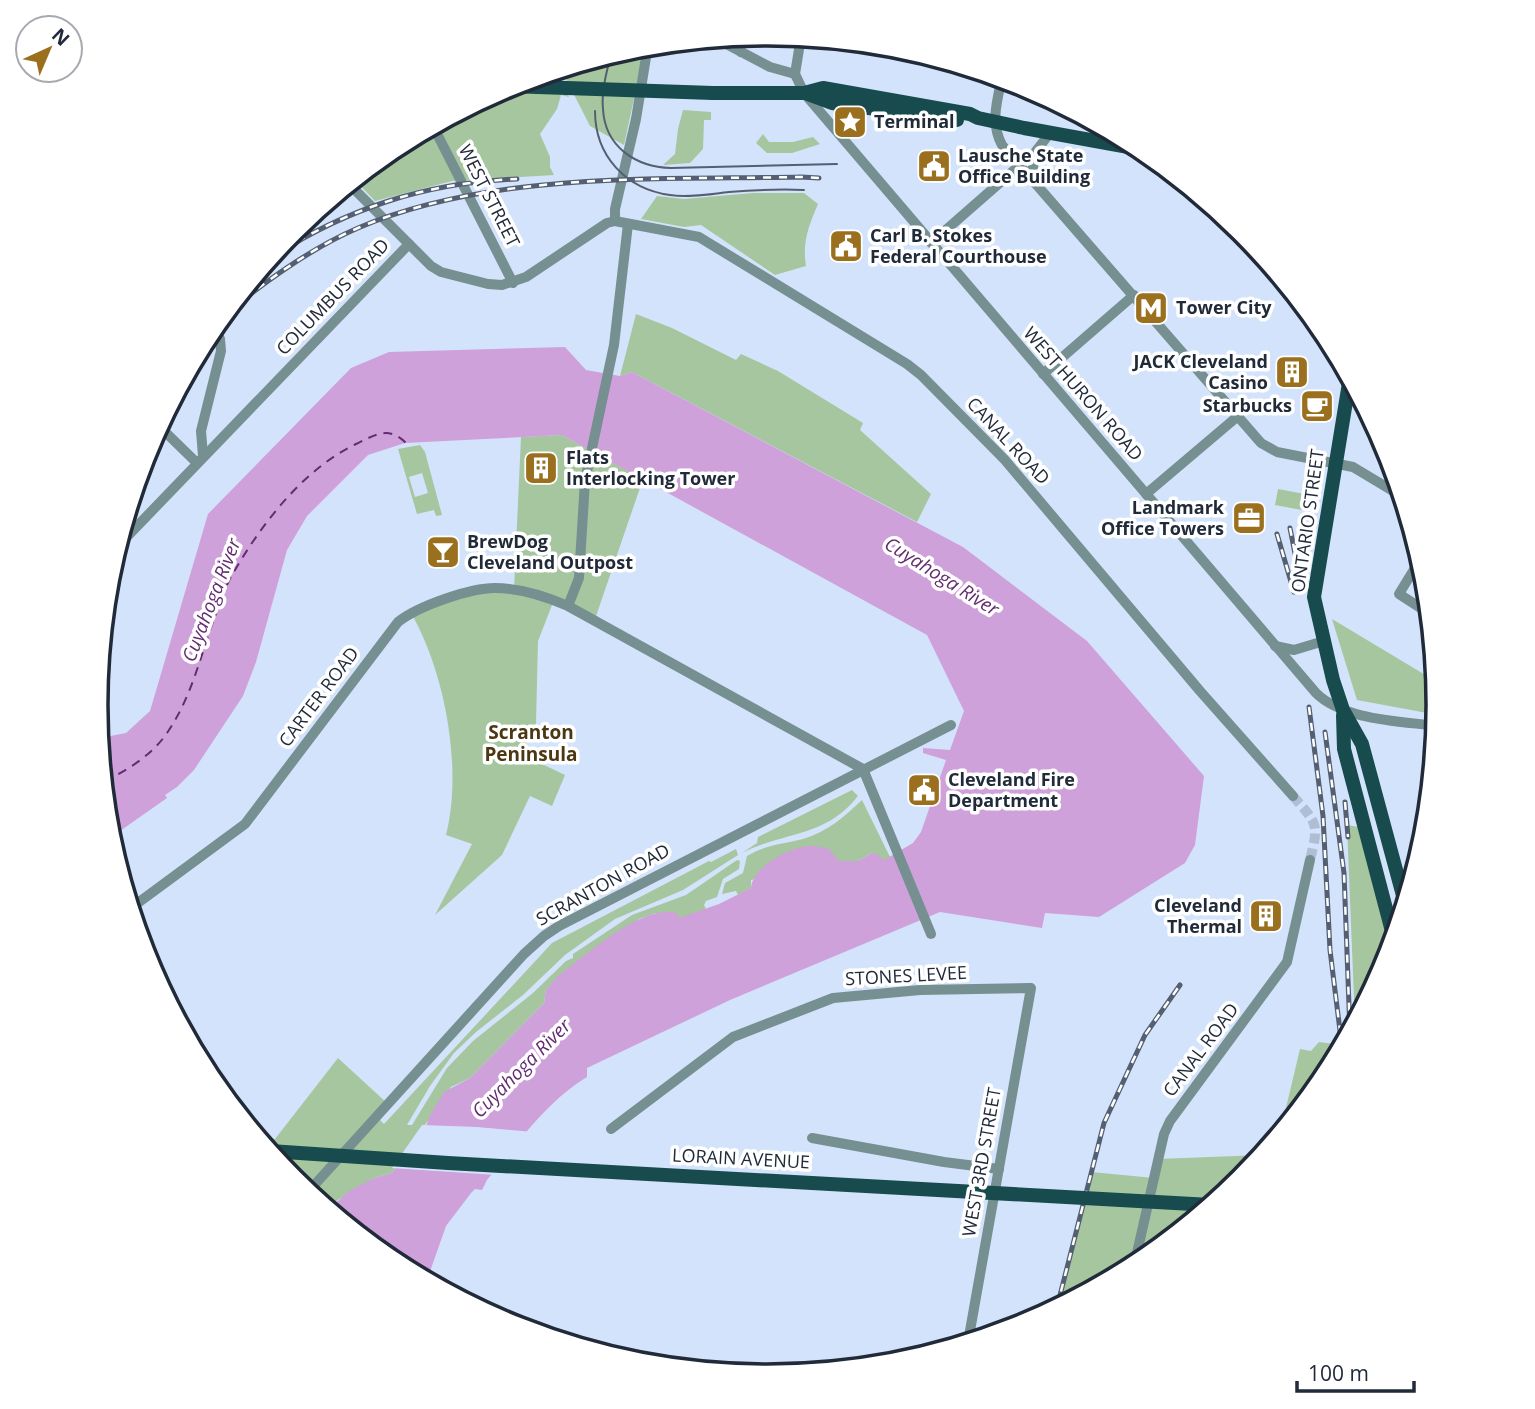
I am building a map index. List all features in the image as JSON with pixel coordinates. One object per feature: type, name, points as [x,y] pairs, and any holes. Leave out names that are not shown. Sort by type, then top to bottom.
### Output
[{"type":"main road","points":[[538,87],[713,93],[804,93],[823,88],[970,114],[994,122],[1114,144]]},
{"type":"main road","name":"ONTARIO STREET","points":[[1347,392],[1314,592],[1315,607],[1343,710],[1362,744],[1401,887]]},
{"type":"main road","name":"ONTARIO STREET","points":[[1343,710],[1344,750],[1390,922]]},
{"type":"main road","name":"LORAIN AVENUE","points":[[285,1152],[1197,1204]]},
{"type":"street","points":[[731,47],[770,67],[795,74],[799,47]]},
{"type":"street","points":[[740,47],[741,52]]},
{"type":"street","points":[[513,283],[607,223],[615,221],[615,209],[636,119],[646,57]]},
{"type":"street","name":"WEST HURON ROAD","points":[[795,74],[804,93],[1275,646],[1319,697],[1343,710]]},
{"type":"street","points":[[1000,88],[994,122],[1002,145],[1268,449],[1357,469],[1391,489]]},
{"type":"street","points":[[1031,177],[1036,151],[1050,133]]},
{"type":"street","name":"WEST STREET","points":[[437,134],[513,283]]},
{"type":"street","points":[[930,243],[1020,164]]},
{"type":"street","points":[[354,192],[409,244]]},
{"type":"street","name":"CANAL ROAD","points":[[615,221],[699,237],[921,375],[1005,460],[1200,691],[1293,796]]},
{"type":"street","points":[[568,606],[579,578],[589,459],[614,345],[628,224]]},
{"type":"street","name":"COLUMBUS ROAD","points":[[132,531],[409,244],[441,272],[488,284],[513,283]]},
{"type":"street","points":[[1043,374],[1134,295]]},
{"type":"street","points":[[200,459],[201,431],[221,351],[220,338]]},
{"type":"street","points":[[1146,494],[1238,415]]},
{"type":"street","points":[[167,433],[200,459]]},
{"type":"street","points":[[1413,571],[1398,594],[1419,607]]},
{"type":"street","name":"CARTER ROAD","points":[[139,902],[245,824],[390,631],[406,615],[436,603],[494,588],[531,593],[568,606],[863,769]]},
{"type":"street","points":[[1275,646],[1294,650],[1324,641]]},
{"type":"street","points":[[1343,710],[1426,724]]},
{"type":"street","name":"SCRANTON ROAD","points":[[316,1184],[524,954],[544,936],[622,893],[951,725]]},
{"type":"street","points":[[863,769],[931,934]]},
{"type":"street","name":"CANAL ROAD","points":[[1138,1249],[1164,1134],[1170,1121],[1287,962],[1311,860]]},
{"type":"street","name":"STONES LEVEE","points":[[611,1129],[733,1037],[833,998],[920,990],[1031,988]]},
{"type":"street","name":"WEST 3RD STREET","points":[[970,1332],[1031,988]]},
{"type":"street","points":[[812,1138],[999,1169]]},
{"type":"green space","points":[[642,58],[624,145],[590,126],[565,77]]},
{"type":"green space","points":[[561,79],[569,97],[561,95],[557,109],[540,134],[554,175],[452,181],[375,201],[361,186],[401,157],[476,113]]},
{"type":"green space","points":[[683,110],[711,112],[711,120],[704,120],[703,149],[690,163],[663,165],[675,154]]},
{"type":"green space","points":[[763,134],[769,142],[793,142],[813,137],[820,144],[792,153],[767,153],[756,143]]},
{"type":"green space","points":[[753,193],[804,193],[818,204],[806,241],[806,266],[775,275],[701,225],[684,227],[641,219],[657,196],[684,199]]},
{"type":"green space","points":[[636,314],[672,328],[736,360],[741,354],[778,371],[863,423],[860,430],[931,494],[917,522],[632,372],[620,376]]},
{"type":"green space","points":[[562,435],[643,479],[594,622],[554,600],[538,641],[536,723],[521,754],[565,775],[552,806],[530,796],[502,855],[435,915],[472,844],[446,835],[451,809],[452,780],[448,721],[433,663],[411,613],[457,596],[514,590],[521,437]]},
{"type":"green space","points":[[420,445],[425,452],[442,515],[436,516],[434,510],[417,514],[398,449]],"holes":[[[422,473],[428,493],[415,497],[409,477]]]},
{"type":"green space","points":[[1278,489],[1310,495],[1307,511],[1275,505]]},
{"type":"green space","points":[[1332,619],[1425,675],[1426,713],[1357,700]]},
{"type":"green space","points":[[852,790],[858,796],[832,820],[742,853],[757,843],[758,837]]},
{"type":"green space","points":[[862,800],[890,857],[883,861],[872,853],[858,861],[839,861],[751,880],[751,888],[738,895],[736,891],[722,894],[725,883],[743,873],[747,856],[767,847],[803,839],[820,832],[842,818]]},
{"type":"green space","points":[[1347,825],[1365,828],[1390,922],[1354,1005]]},
{"type":"green space","points":[[736,849],[738,855],[683,890],[615,919],[565,955],[523,995],[454,1053],[407,1125],[412,1125],[447,1068],[473,1041],[533,993],[566,961],[573,958],[573,954],[632,915],[686,895],[737,860],[740,861],[739,869],[723,879],[717,897],[706,901],[706,909],[679,919],[656,913],[639,919],[556,979],[546,990],[544,1003],[470,1078],[451,1087],[392,1173],[374,1178],[335,1202],[272,1139],[275,1139],[338,1058],[388,1104],[377,1117],[384,1124],[552,943]]},
{"type":"green space","points":[[1319,1042],[1332,1044],[1285,1112],[1300,1049],[1311,1051]]},
{"type":"green space","points":[[1247,1156],[1202,1200],[1169,1227],[1134,1252],[1060,1296],[1091,1172],[1154,1178],[1158,1159]]},
{"type":"water","name":"Cuyahoga River","points":[[565,347],[586,370],[620,376],[632,372],[963,547],[1087,641],[1204,776],[1195,845],[1185,863],[1099,917],[1045,913],[1042,928],[940,912],[730,1000],[587,1068],[587,1077],[546,1110],[487,1180],[482,1190],[475,1189],[471,1193],[446,1226],[430,1270],[401,1252],[336,1203],[349,1191],[374,1178],[392,1173],[426,1127],[444,1092],[470,1078],[544,1003],[546,990],[556,978],[614,934],[649,915],[665,912],[678,914],[679,918],[719,904],[751,888],[753,880],[765,865],[794,849],[812,846],[829,849],[839,861],[858,861],[872,853],[884,860],[913,843],[921,832],[946,760],[923,753],[923,748],[950,750],[964,711],[927,635],[562,435],[405,443],[368,455],[307,516],[287,550],[256,662],[243,696],[194,770],[165,795],[167,798],[121,831],[109,736],[126,733],[150,711],[208,514],[351,368],[389,352]]},
{"type":"pier","points":[[422,1125],[533,1132],[496,1175],[392,1168]]},
{"type":"ferry route","points":[[113,777],[139,761],[154,748],[175,721],[187,696],[229,581],[256,537],[285,500],[318,468],[370,437],[389,433],[408,445]]},
{"type":"tunnel","points":[[1293,796],[1314,825],[1315,838],[1310,860]]},
{"type":"tram line","points":[[608,65],[603,95],[605,122],[616,144],[646,164],[671,168],[837,164]]},
{"type":"tram line","points":[[595,111],[596,127],[607,156],[627,178],[654,192],[685,196],[757,190],[804,190]]},
{"type":"railway","points":[[255,291],[322,246],[358,228],[410,210],[464,196],[576,182],[633,179],[819,178]]},
{"type":"railway","points":[[303,238],[388,201],[450,186],[517,179]]},
{"type":"railway","points":[[1290,528],[1299,574]]},
{"type":"railway","points":[[1277,534],[1294,592]]},
{"type":"railway","points":[[1309,707],[1323,816],[1330,950],[1340,1030]]},
{"type":"railway","points":[[1325,732],[1344,873],[1349,1014]]},
{"type":"railway","points":[[1345,802],[1348,837]]},
{"type":"railway","points":[[1060,1295],[1104,1123],[1145,1035],[1180,985]]},
{"type":"place","name":"Terminal","points":[[850,122]]},
{"type":"place","name":"Lausche State Office Building","points":[[934,166]]},
{"type":"place","name":"Carl B. Stokes Federal Courthouse","points":[[846,246]]},
{"type":"place","name":"Tower City","points":[[1151,308]]},
{"type":"place","name":"JACK Cleveland Casino","points":[[1292,372]]},
{"type":"place","name":"Starbucks","points":[[1317,406]]},
{"type":"place","name":"Flats Interlocking Tower","points":[[541,468]]},
{"type":"place","name":"Landmark Office Towers","points":[[1249,518]]},
{"type":"place","name":"BrewDog Cleveland Outpost","points":[[443,552]]},
{"type":"place","name":"Cleveland Fire Department","points":[[924,790]]},
{"type":"place","name":"Cleveland Thermal","points":[[1266,916]]},
{"type":"district","name":"Scranton Peninsula","points":[[531,743]]}]
